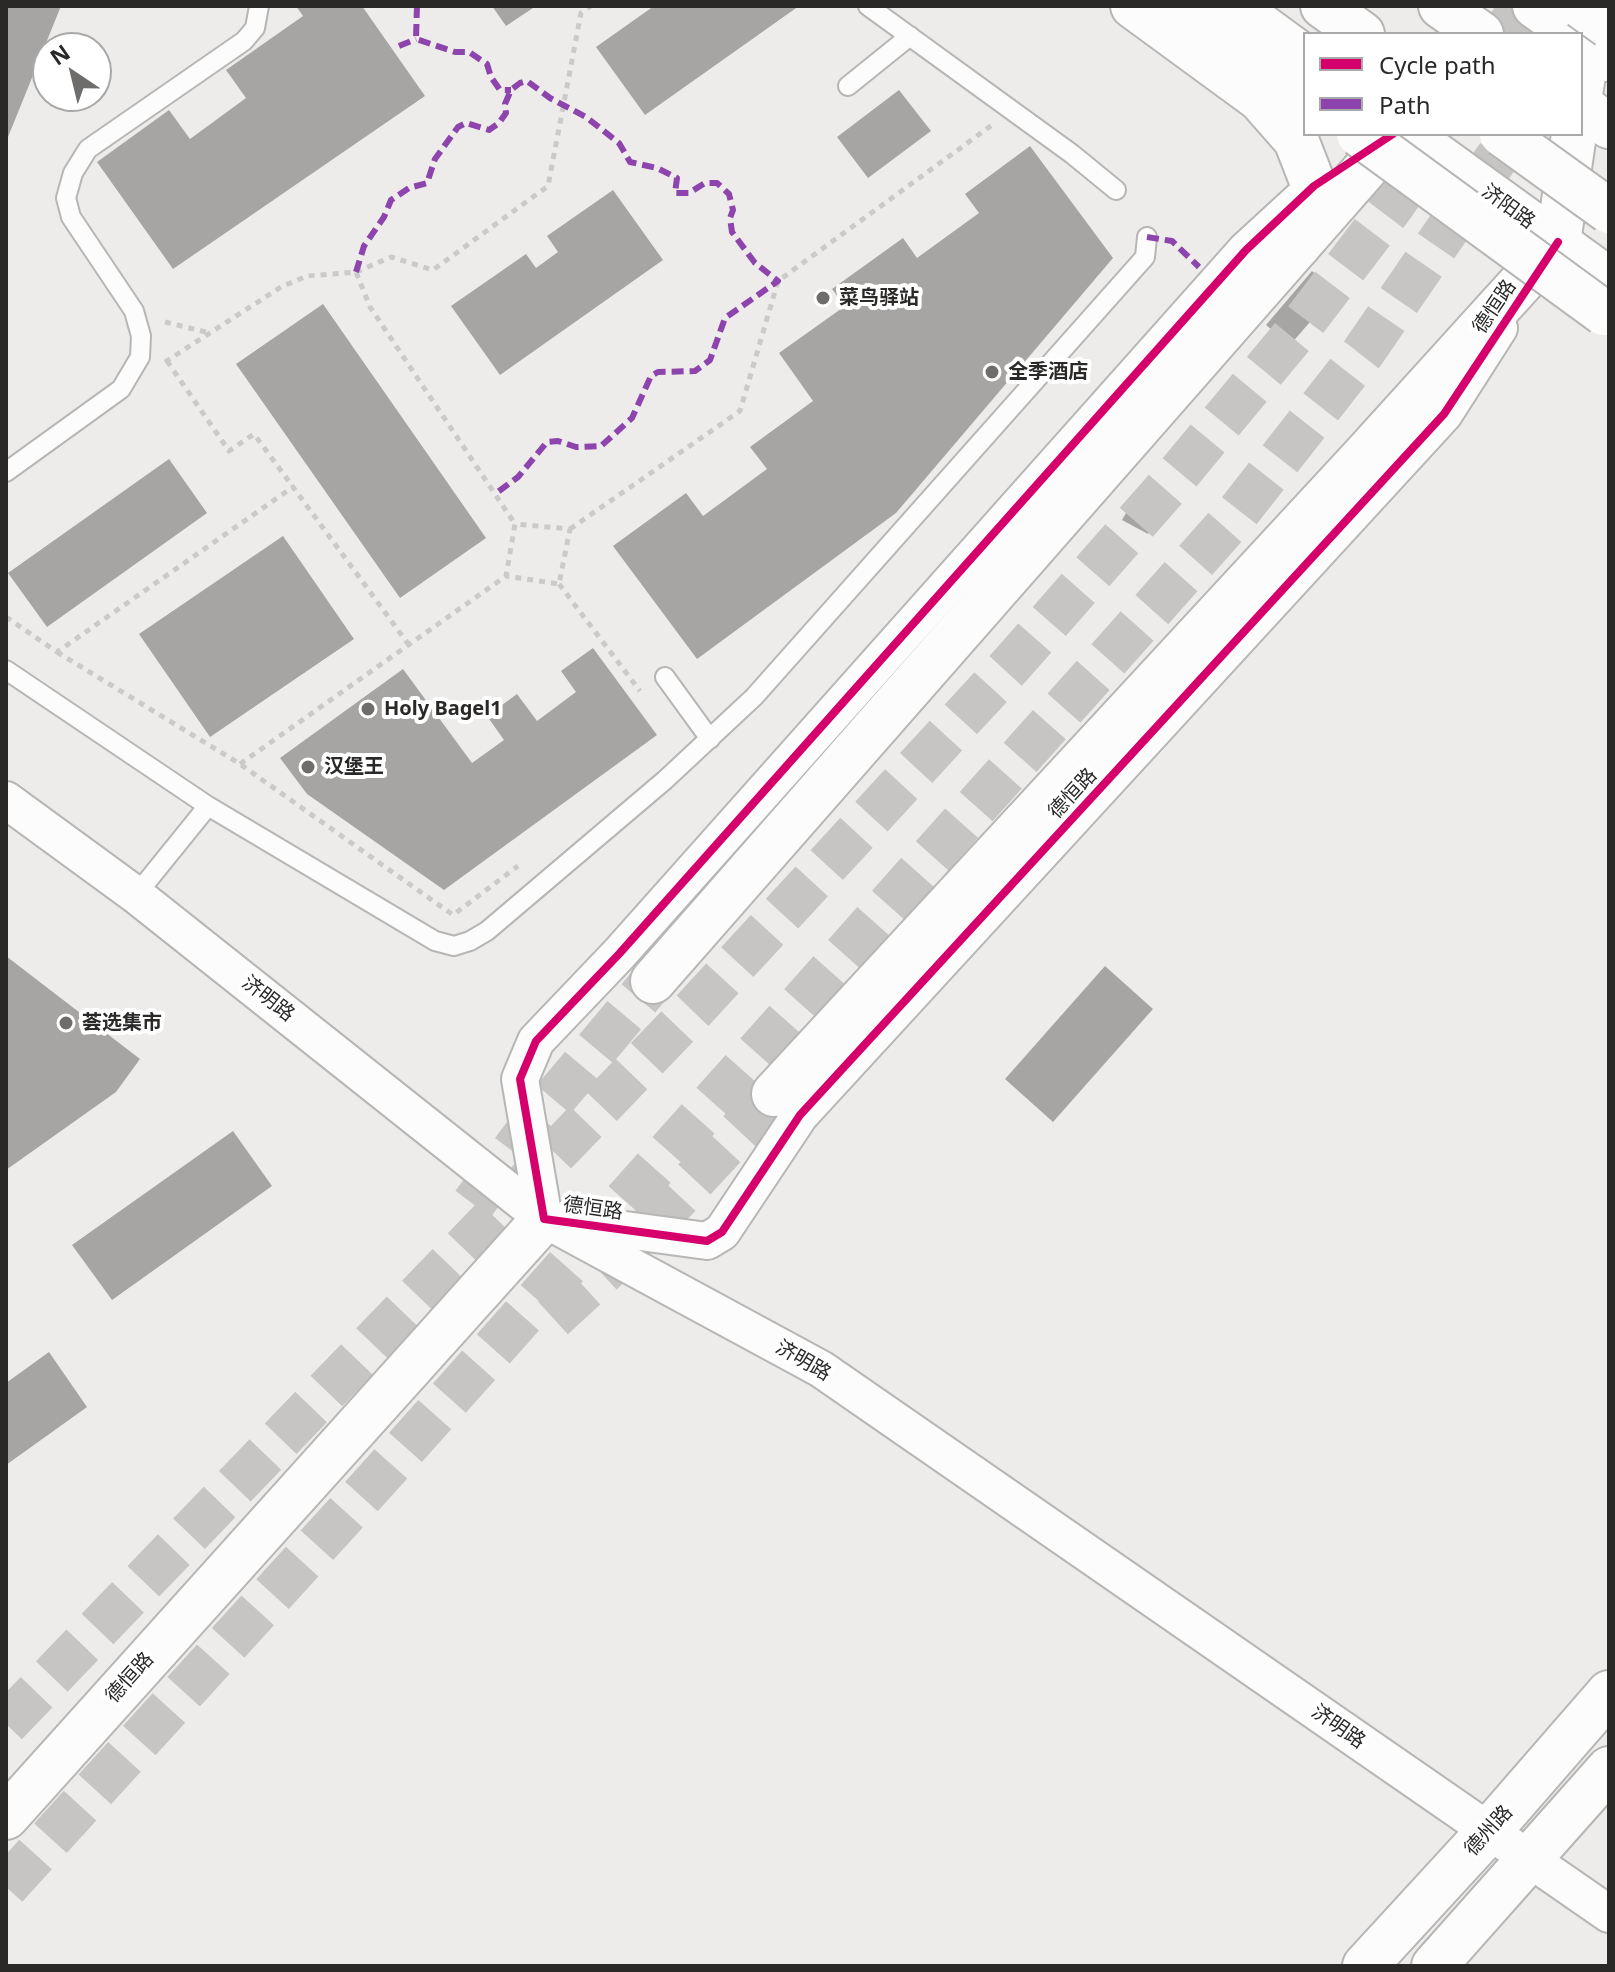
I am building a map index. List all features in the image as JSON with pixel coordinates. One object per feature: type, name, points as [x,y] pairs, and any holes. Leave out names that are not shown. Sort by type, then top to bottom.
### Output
[{"type":"main road","points":[[1133,6],[1260,99],[1296,140],[1314,186],[1298,246]]},
{"type":"main road","points":[[1183,6],[1303,94]]},
{"type":"main road","points":[[1234,6],[1303,57]]},
{"type":"main road","points":[[1323,6],[1359,32]]},
{"type":"main road","points":[[1441,6],[1478,32]]},
{"type":"main road","points":[[1535,6],[1580,32]]},
{"type":"main road","points":[[1583,75],[1589,37]]},
{"type":"main road","points":[[1583,107],[1609,126]]},
{"type":"main road","points":[[1362,136],[1609,316]]},
{"type":"main road","points":[[653,981],[1393,136]]},
{"type":"main road","name":"济阳路","points":[[1410,136],[1609,280]]},
{"type":"main road","points":[[1505,136],[1609,211]]},
{"type":"main road","points":[[774,1094],[1558,242],[1574,136]]},
{"type":"main road","name":"德恒路","points":[[6,1817],[544,1219]]},
{"type":"main road","name":"德州路","points":[[1365,1966],[1489,1831],[1609,1693]]},
{"type":"main road","points":[[1434,1966],[1609,1769]]},
{"type":"street","name":"德恒路","points":[[1392,136],[1314,186],[1246,250],[619,954],[536,1041],[520,1079],[544,1219],[707,1241],[722,1232],[800,1115],[1444,414],[1558,242]]},
{"type":"street","name":"济明路","points":[[6,800],[136,895],[544,1219],[821,1369],[1609,1914]]},
{"type":"lane","points":[[6,472],[121,389],[140,357],[141,336],[134,311],[71,217],[66,198],[73,173],[88,149],[244,41],[255,28],[259,6]]},
{"type":"lane","points":[[868,6],[1116,190]]},
{"type":"lane","points":[[848,86],[910,36]]},
{"type":"lane","points":[[6,670],[208,806],[435,941],[454,946],[487,931],[665,780],[754,697],[1145,257],[1147,237]]},
{"type":"lane","points":[[665,677],[710,739]]},
{"type":"lane","points":[[136,895],[208,806]]},
{"type":"path","points":[[121,389],[281,287],[307,276],[356,272],[391,257],[433,270],[548,186],[581,13],[591,6]]},
{"type":"path","points":[[515,524],[570,529],[740,411],[778,281],[1012,110]]},
{"type":"path","points":[[356,272],[370,307],[515,524],[506,576]]},
{"type":"path","points":[[134,311],[211,334]]},
{"type":"path","points":[[167,361],[229,451],[254,434],[409,645]]},
{"type":"path","points":[[57,652],[293,487]]},
{"type":"path","points":[[559,584],[570,529]]},
{"type":"path","points":[[240,764],[506,576],[559,584],[644,696]]},
{"type":"path","points":[[6,617],[57,652],[240,764],[453,915],[527,859]]},
{"type":"building","points":[[6,6],[61,6],[50,32],[32,32],[32,78],[6,142]]},
{"type":"building","points":[[296,6],[362,6],[425,96],[173,269],[97,162],[169,110],[190,139],[246,98],[226,70],[303,16]]},
{"type":"building","points":[[492,6],[536,6],[506,26]]},
{"type":"building","points":[[654,6],[799,6],[645,115],[596,47]]},
{"type":"building","points":[[899,90],[931,131],[868,178],[837,137]]},
{"type":"building","points":[[1030,146],[1113,258],[896,513],[697,659],[613,546],[686,493],[703,516],[767,469],[750,447],[813,401],[779,353],[845,306],[832,289],[903,238],[917,258],[979,213],[965,194]]},
{"type":"building","points":[[613,190],[663,260],[500,375],[451,306],[526,254],[536,268],[558,252],[547,236]]},
{"type":"building","points":[[1312,271],[1336,292],[1290,345],[1266,325]]},
{"type":"building","points":[[323,304],[486,538],[400,598],[236,364]]},
{"type":"building","points":[[169,459],[207,513],[47,627],[8,573]]},
{"type":"building","points":[[1138,492],[1163,506],[1148,534],[1122,520]]},
{"type":"building","points":[[283,536],[354,639],[210,737],[139,634]]},
{"type":"building","points":[[593,648],[657,735],[444,890],[307,794],[280,758],[403,669],[472,763],[504,740],[487,716],[517,694],[537,721],[576,692],[561,671]]},
{"type":"building","points":[[6,956],[140,1059],[116,1092],[6,1170]]},
{"type":"building","points":[[1105,966],[1153,1009],[1053,1122],[1005,1079]]},
{"type":"building","points":[[233,1131],[272,1186],[112,1300],[72,1245]]},
{"type":"building","points":[[49,1352],[87,1407],[6,1465],[6,1383]]},
{"type":"tunnel","points":[[1505,32],[1521,6]]},
{"type":"tunnel","points":[[6,1887],[380,1476],[1236,515],[1362,354],[1512,136]]},
{"type":"tunnel","points":[[6,1724],[696,1007],[1011,665],[1169,485],[1301,326],[1393,205],[1435,142]]},
{"type":"tunnel","points":[[473,1204],[533,1124],[653,981]]},
{"type":"tunnel","points":[[553,1318],[638,1240],[774,1094]]},
{"type":"marked path","points":[[417,6],[416,39],[455,52],[469,52],[487,64],[500,90],[511,90]]},
{"type":"marked path","points":[[399,46],[416,39]]},
{"type":"marked path","points":[[356,272],[364,246],[384,217],[391,200],[409,188],[427,183],[435,159],[458,127],[466,123],[489,130],[499,123],[506,113],[505,104],[511,90],[527,81],[550,98],[586,117],[619,143],[630,162],[657,168],[677,178],[675,193],[689,193],[705,183],[717,183],[729,194],[733,210],[730,218],[732,232],[755,263],[778,281],[725,318],[710,360],[695,371],[658,372],[651,376],[632,418],[601,446],[576,447],[558,441],[547,442],[518,477],[495,494]]},
{"type":"marked path","points":[[1147,237],[1172,241],[1199,267]]},
{"type":"cycle path","points":[[1390,136],[1314,186],[1246,250],[619,954],[536,1041],[520,1079],[544,1219],[707,1241],[722,1232],[800,1115],[1444,414],[1558,242]]},
{"type":"place","name":"菜鸟驿站","points":[[823,298]]},
{"type":"place","name":"全季酒店","points":[[992,372]]},
{"type":"place","name":"Holy Bagel1","points":[[368,709]]},
{"type":"place","name":"汉堡王","points":[[308,767]]},
{"type":"place","name":"荟选集市","points":[[66,1023]]}]
